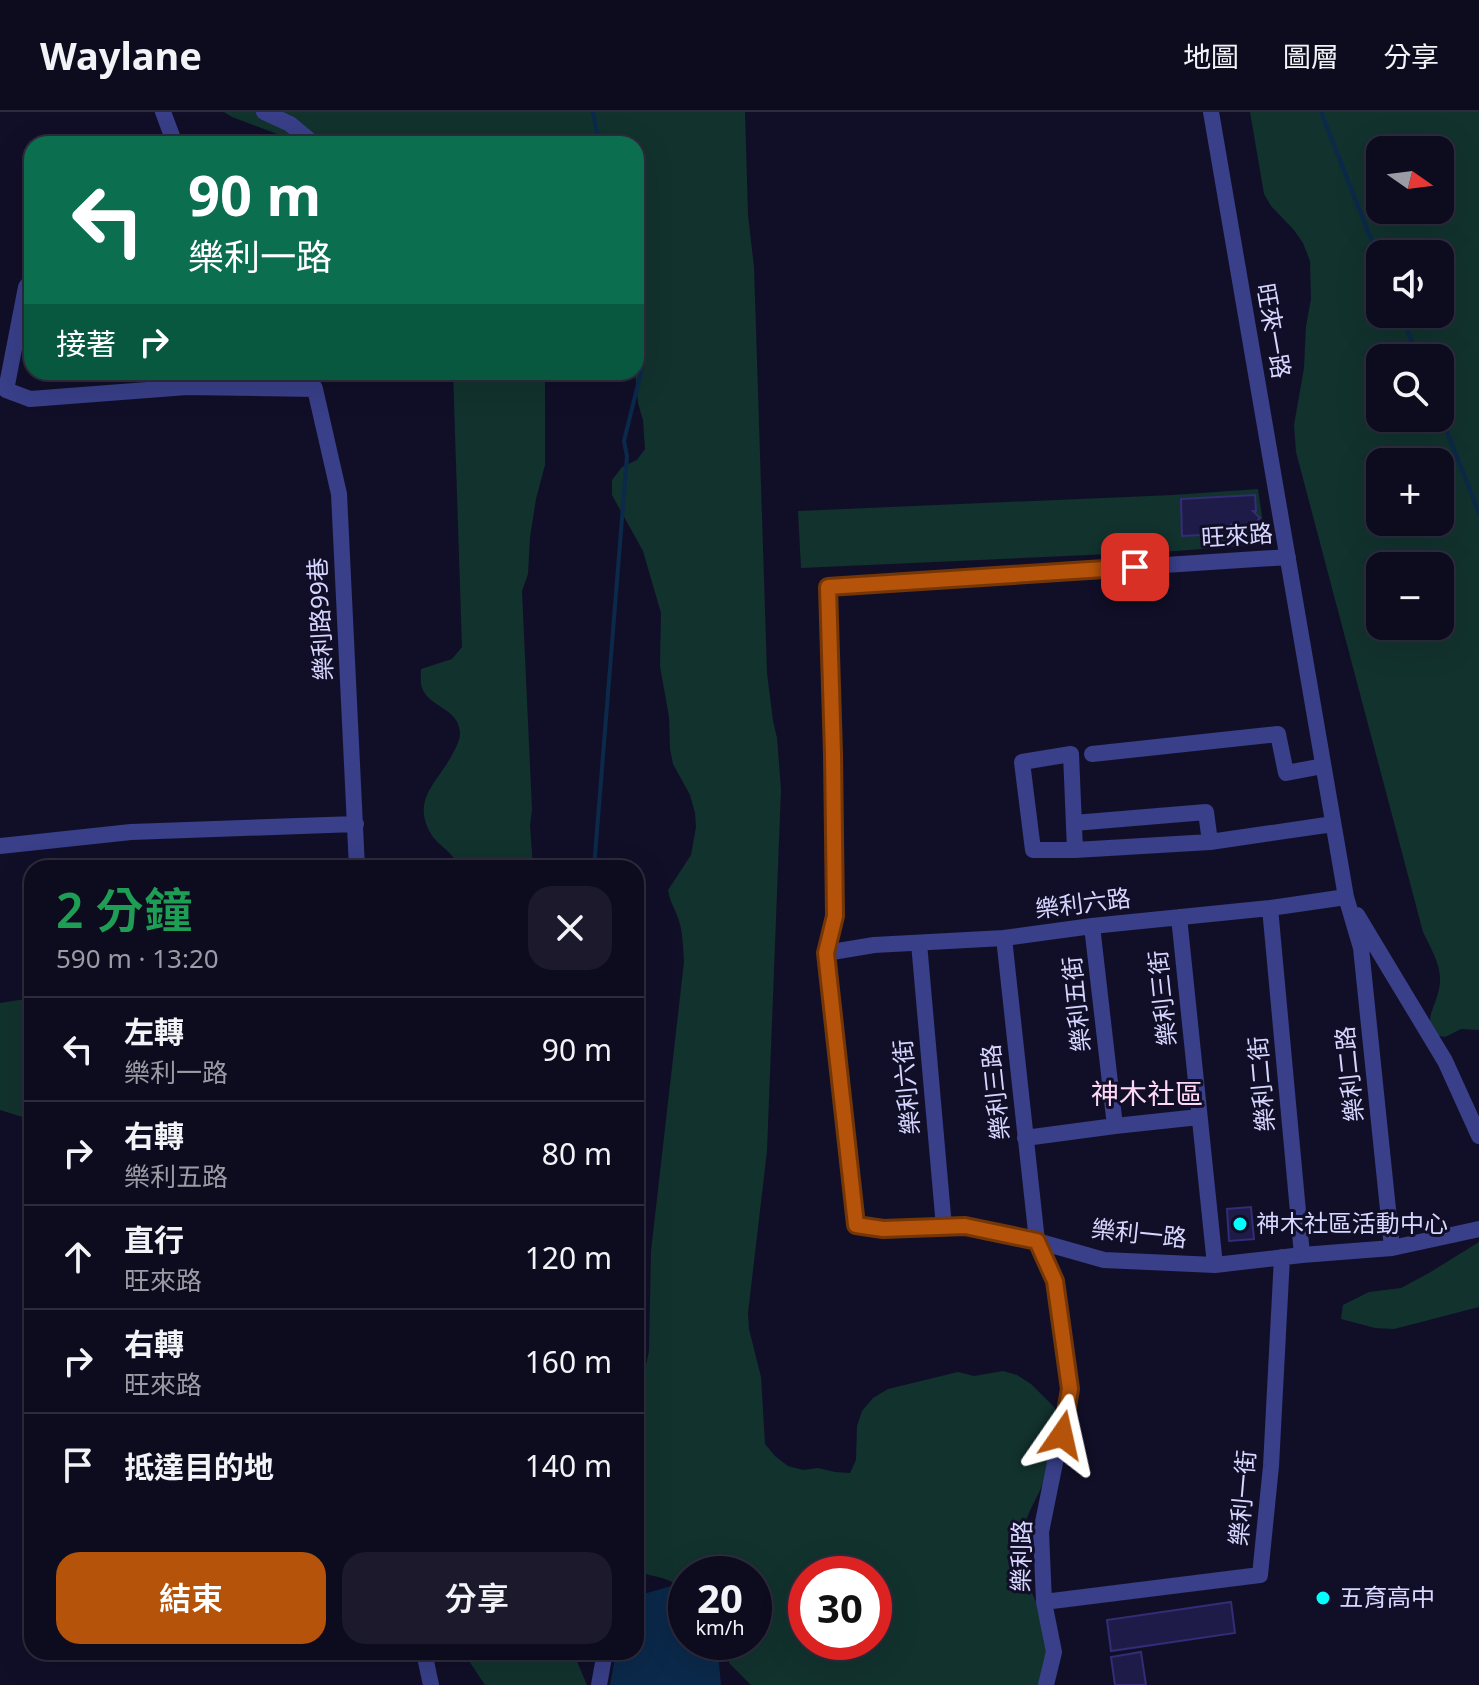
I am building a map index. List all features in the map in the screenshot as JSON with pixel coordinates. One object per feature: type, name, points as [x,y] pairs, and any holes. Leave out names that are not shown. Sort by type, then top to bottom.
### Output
[{"type":"street","points":[[163,112],[172,136]]},
{"type":"street","points":[[264,112],[290,124],[304,136]]},
{"type":"street","name":"旺來一路","points":[[1211,112],[1288,557]]},
{"type":"street","points":[[24,297],[6,390],[30,399],[187,387],[315,389]]},
{"type":"street","name":"樂利路99巷","points":[[311,380],[339,494],[357,860]]},
{"type":"street","name":"旺來路","points":[[826,953],[835,916],[828,587],[1288,557],[1346,897]]},
{"type":"street","points":[[1092,754],[1278,734],[1286,773],[1323,766]]},
{"type":"street","points":[[1075,850],[1071,754],[1022,762],[1033,850],[1075,850],[1210,842],[1333,824]]},
{"type":"street","points":[[1074,823],[1206,812],[1210,842]]},
{"type":"street","points":[[0,846],[131,832],[356,824]]},
{"type":"street","points":[[1346,897],[1445,1061],[1479,1136]]},
{"type":"street","name":"樂利六路","points":[[826,953],[874,945],[1004,938],[1346,897]]},
{"type":"street","name":"樂利二路","points":[[1346,897],[1361,948],[1392,1248]]},
{"type":"street","name":"樂利二街","points":[[1270,908],[1302,1255]]},
{"type":"street","name":"樂利三街","points":[[1179,917],[1215,1265]]},
{"type":"street","name":"樂利五街","points":[[1092,926],[1115,1126]]},
{"type":"street","name":"樂利三路","points":[[1004,938],[1037,1241]]},
{"type":"street","name":"樂利六街","points":[[919,943],[944,1227]]},
{"type":"street","name":"樂利一路","points":[[826,953],[856,1225],[883,1229],[965,1226],[1037,1241],[1104,1260],[1215,1265],[1392,1248],[1479,1229]]},
{"type":"street","points":[[1025,1138],[1199,1117]]},
{"type":"street","name":"樂利路","points":[[1037,1241],[1055,1281],[1070,1389],[1041,1532],[1044,1602],[1054,1652],[1046,1685]]},
{"type":"street","name":"樂利一街","points":[[1044,1602],[1260,1575],[1271,1466],[1282,1257]]},
{"type":"street","points":[[426,1660],[431,1685]]},
{"type":"street","points":[[599,1685],[604,1660]]},
{"type":"green space","points":[[224,112],[745,112],[748,215],[754,267],[767,673],[781,789],[767,1151],[748,1313],[761,1377],[765,1444],[788,1466],[850,1473],[856,1460],[857,1426],[862,1411],[873,1398],[888,1389],[958,1372],[974,1376],[1003,1371],[1031,1384],[1055,1408],[1046,1475],[1024,1525],[1020,1544],[1024,1571],[1049,1642],[1050,1659],[1040,1685],[751,1685],[729,1660],[772,1660],[772,1556],[668,1556],[668,1580],[644,1573],[644,1374],[649,1351],[651,1251],[684,962],[680,926],[668,890],[691,855],[696,827],[690,795],[673,764],[670,749],[669,717],[660,666],[661,613],[643,551],[612,495],[612,480],[622,467],[637,460],[645,449],[636,380],[644,380],[644,136],[283,136]]},
{"type":"green space","points":[[1250,112],[1479,112],[1479,1030],[1461,1029],[1445,1037],[1430,1034],[1431,1015],[1440,982],[1438,967],[1423,932],[1296,452],[1294,425],[1311,299],[1310,261],[1294,230],[1264,194]]},
{"type":"green space","points":[[453,380],[545,380],[545,465],[530,537],[528,574],[522,591],[532,860],[454,860],[433,838],[425,821],[425,800],[429,790],[448,762],[460,735],[455,718],[426,695],[422,688],[421,669],[452,659],[462,647]]},
{"type":"green space","points":[[1258,489],[1266,544],[801,568],[798,511]]},
{"type":"green space","points":[[24,999],[24,1118],[0,1110],[0,1003]]},
{"type":"green space","points":[[1479,1242],[1479,1307],[1394,1329],[1375,1328],[1341,1319],[1343,1305],[1369,1292],[1401,1288]]},
{"type":"green space","points":[[468,1660],[576,1660],[587,1685],[485,1685]]},
{"type":"water","points":[[668,1587],[668,1660],[719,1660],[721,1685],[610,1685],[615,1660],[644,1660],[644,1594]]},
{"type":"building","points":[[1255,495],[1256,511],[1253,511],[1260,518],[1245,534],[1234,522],[1222,534],[1182,536],[1181,499]]},
{"type":"building","name":"神木社區活動中心","points":[[1251,1207],[1254,1239],[1229,1241],[1227,1209]]},
{"type":"building","points":[[1231,1602],[1235,1633],[1111,1651],[1107,1620]]},
{"type":"building","points":[[1141,1652],[1146,1685],[1115,1685],[1111,1657]]},
{"type":"waterway","points":[[593,112],[598,136]]},
{"type":"waterway","points":[[1321,112],[1371,240]]},
{"type":"waterway","points":[[1406,328],[1413,344]]},
{"type":"waterway","points":[[595,860],[627,456],[624,441],[639,380]]},
{"type":"waterway","points":[[1447,432],[1479,513]]},
{"type":"place","name":"神木社區活動中心","points":[[1240,1224]]},
{"type":"place","name":"五育高中","points":[[1323,1598]]},
{"type":"district","name":"神木社區","points":[[1147,1094]]},
{"type":"route","points":[[1062,1435],[1070,1389],[1055,1281],[1037,1241],[965,1226],[883,1229],[856,1225],[826,953],[835,916],[828,587],[1135,567]]}]
